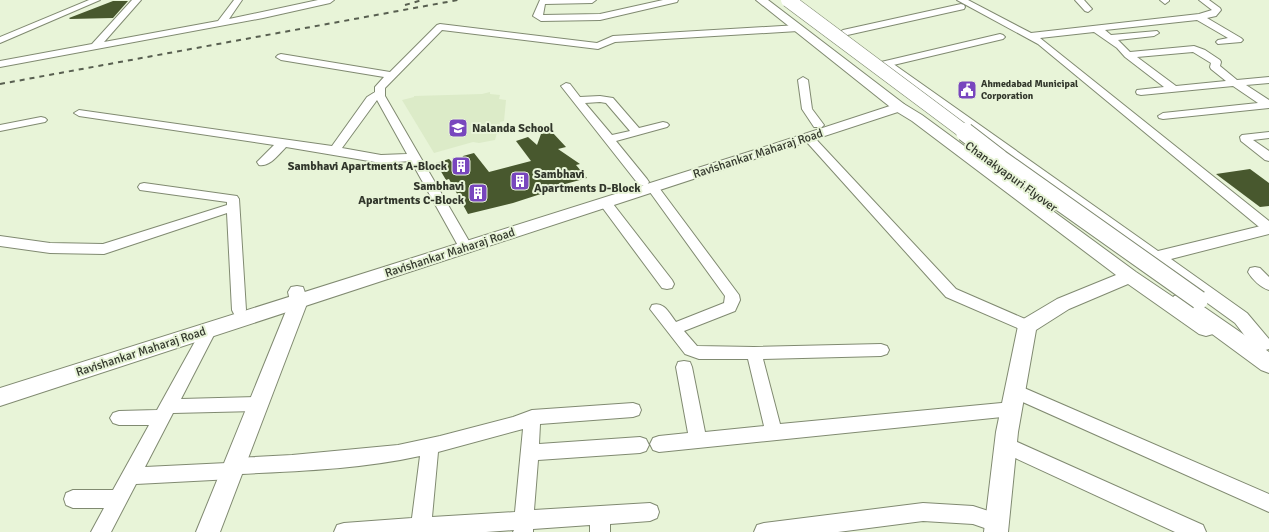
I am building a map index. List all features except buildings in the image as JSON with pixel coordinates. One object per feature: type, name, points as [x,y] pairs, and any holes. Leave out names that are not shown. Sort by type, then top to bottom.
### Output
[{"type":"main road","name":"Chanakyapuri Flyover","points":[[775,0],[993,164],[1261,348],[1269,364]]},
{"type":"main road","name":"Chanakyapuri Flyover","points":[[788,0],[901,82],[1000,159],[1190,300]]},
{"type":"main road","name":"Ravishankar Maharaj Road","points":[[0,397],[208,331],[298,297],[896,105]]},
{"type":"main road","name":"Ravishankar Maharaj Road","points":[[463,244],[605,203],[648,185]]},
{"type":"main road","name":"Ravishankar Maharaj Road","points":[[0,386],[239,310],[298,297]]},
{"type":"street","points":[[0,40],[96,0]]},
{"type":"street","points":[[96,45],[137,0]]},
{"type":"street","points":[[222,22],[238,0]]},
{"type":"street","points":[[0,64],[263,15],[330,0]]},
{"type":"street","points":[[603,16],[590,0],[542,2],[537,16],[541,18],[603,16],[674,0]]},
{"type":"street","points":[[761,0],[896,105],[917,118],[1130,276],[1208,331],[1261,348]]},
{"type":"street","points":[[795,0],[1241,318],[1261,348]]},
{"type":"street","points":[[1079,0],[1088,9]]},
{"type":"street","points":[[1030,36],[1199,18],[1213,14],[1217,10],[1203,0]]},
{"type":"street","points":[[843,33],[961,4],[1041,42],[1269,228]]},
{"type":"street","points":[[1199,18],[1238,40],[1221,42]]},
{"type":"street","points":[[463,244],[380,96],[380,87],[440,27],[598,46],[613,39],[798,28]]},
{"type":"street","points":[[1097,29],[1125,50],[1128,55],[1174,89]]},
{"type":"street","points":[[1108,38],[1154,33]]},
{"type":"street","points":[[885,64],[1000,37]]},
{"type":"street","points":[[1128,55],[1198,50],[1216,62],[1215,66],[1236,83],[1269,105]]},
{"type":"street","points":[[281,57],[392,75]]},
{"type":"street","points":[[804,80],[807,109],[813,131],[951,294],[1028,326]]},
{"type":"street","points":[[1141,92],[1269,80]]},
{"type":"street","points":[[566,86],[608,140],[648,185],[732,295],[733,300],[730,307],[673,329]]},
{"type":"street","points":[[896,105],[912,96],[915,86]]},
{"type":"street","points":[[335,150],[371,99],[380,93]]},
{"type":"street","points":[[577,100],[609,100],[638,132]]},
{"type":"street","points":[[896,105],[922,102],[943,105]]},
{"type":"street","points":[[1162,116],[1269,105]]},
{"type":"street","points":[[79,113],[284,142],[381,159],[415,158]]},
{"type":"street","points":[[0,128],[41,120]]},
{"type":"street","points":[[608,140],[663,125]]},
{"type":"street","points":[[1269,135],[1246,137],[1247,141],[1269,157]]},
{"type":"street","points":[[263,162],[284,142]]},
{"type":"street","points":[[144,187],[233,199],[239,310]]},
{"type":"street","points":[[605,203],[666,284]]},
{"type":"street","points":[[0,240],[50,248],[104,249],[233,207]]},
{"type":"street","points":[[1156,257],[1269,228]]},
{"type":"street","points":[[1255,272],[1269,285]]},
{"type":"street","points":[[764,532],[922,512],[973,515],[996,528],[1006,444],[1028,326],[1063,304],[1130,276]]},
{"type":"street","points":[[208,532],[259,404],[298,297]]},
{"type":"street","points":[[656,309],[691,350],[699,353],[881,350]]},
{"type":"street","points":[[100,532],[208,331]]},
{"type":"street","points":[[754,353],[774,433]]},
{"type":"street","points":[[684,367],[698,440]]},
{"type":"street","points":[[659,444],[774,433],[1013,400],[1269,503]]},
{"type":"street","points":[[119,418],[164,412],[259,404]]},
{"type":"street","points":[[130,476],[398,453],[515,424],[532,417],[633,410]]},
{"type":"street","points":[[524,526],[532,417]]},
{"type":"street","points":[[530,453],[640,444]]},
{"type":"street","points":[[1006,444],[1196,532]]},
{"type":"street","points":[[421,527],[430,446]]},
{"type":"street","points":[[73,499],[118,499]]},
{"type":"street","points":[[344,532],[421,527],[453,528],[600,524],[650,512]]},
{"type":"shaded area","name":"Nalanda School","points":[[490,92],[490,94],[500,95],[499,99],[506,100],[504,121],[500,122],[495,140],[479,143],[473,142],[434,153],[402,100],[414,96],[482,94]]},
{"type":"railway","points":[[405,5],[422,0]]},
{"type":"railway","points":[[0,84],[458,0]]},
{"type":"place","name":"Ahmedabad Municipal Corporation","points":[[967,90]]},
{"type":"place","name":"Nalanda School","points":[[458,128]]},
{"type":"place","name":"Sambhavi Apartments A-Block","points":[[461,166]]},
{"type":"place","name":"Sambhavi Apartments D-Block","points":[[520,181]]},
{"type":"place","name":"Sambhavi Apartments C-Block","points":[[478,193]]}]
